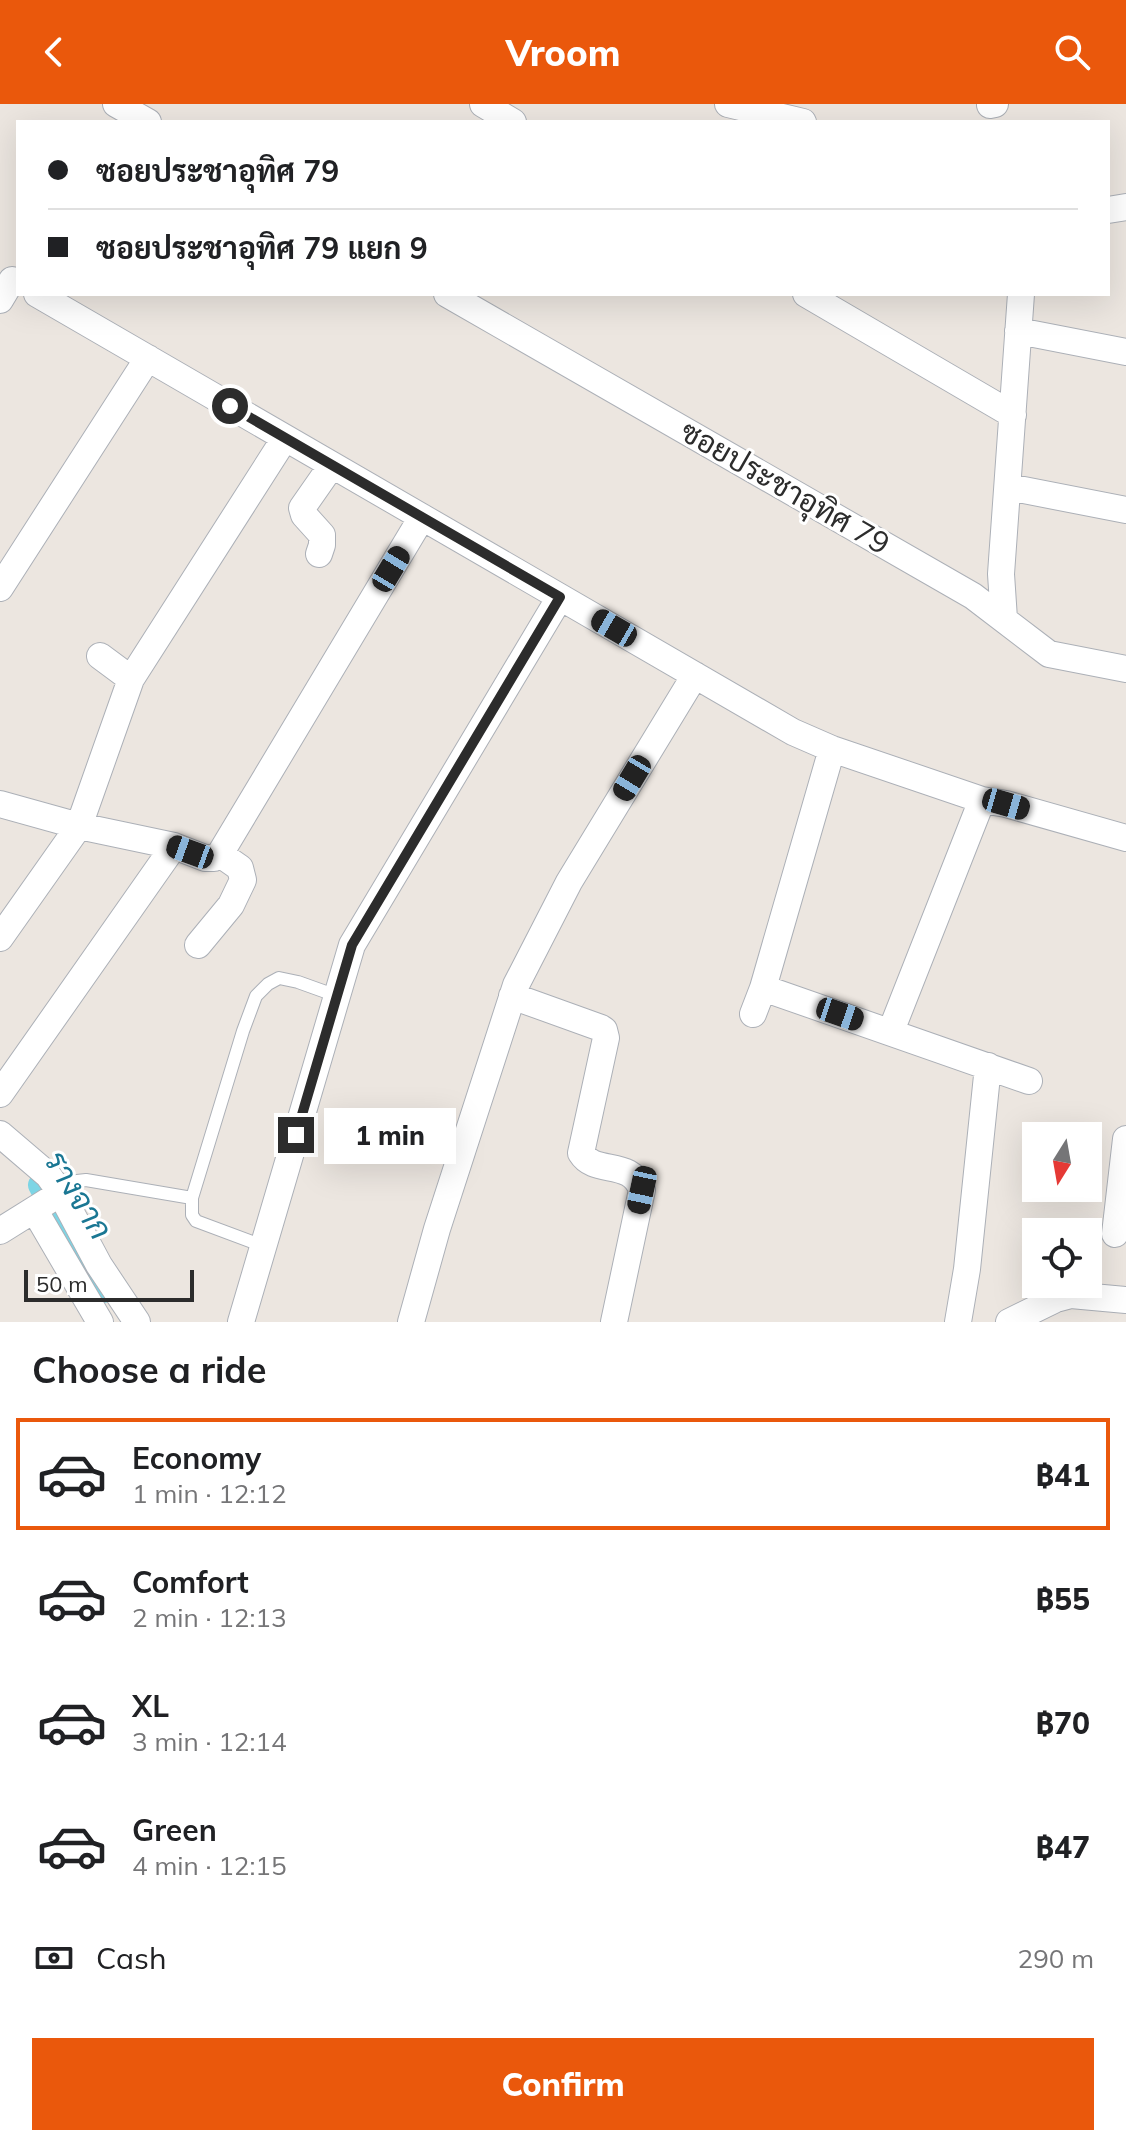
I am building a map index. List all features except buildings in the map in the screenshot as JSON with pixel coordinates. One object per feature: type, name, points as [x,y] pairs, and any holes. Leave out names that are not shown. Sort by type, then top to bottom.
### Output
[{"type":"street","points":[[116,104],[144,120]]},
{"type":"street","points":[[483,104],[510,120]]},
{"type":"street","points":[[728,104],[795,120]]},
{"type":"street","points":[[40,296],[793,732],[832,749],[982,800],[1126,838]]},
{"type":"street","name":"ซอยประชาอุทิศ 79","points":[[450,296],[973,596],[1049,654],[1126,669]]},
{"type":"street","points":[[809,296],[1013,415]]},
{"type":"street","points":[[1004,619],[1001,574],[1021,296]]},
{"type":"street","points":[[1018,331],[1126,352]]},
{"type":"street","points":[[0,588],[148,358]]},
{"type":"street","points":[[0,938],[79,826],[131,679],[285,438]]},
{"type":"street","points":[[319,554],[322,535],[304,515],[302,508],[332,465]]},
{"type":"street","points":[[1008,487],[1126,510]]},
{"type":"street","points":[[217,856],[422,517]]},
{"type":"street","points":[[241,1322],[352,945],[560,597]]},
{"type":"street","points":[[100,656],[131,679]]},
{"type":"street","points":[[411,1322],[437,1229],[516,985],[569,882],[695,675]]},
{"type":"street","points":[[753,1014],[832,749]]},
{"type":"street","points":[[891,1031],[982,800]]},
{"type":"street","points":[[0,804],[79,826],[174,846],[205,858],[217,856],[240,868],[243,880],[231,905],[198,945]]},
{"type":"street","points":[[0,1094],[174,846]]},
{"type":"street","points":[[763,988],[1029,1081]]},
{"type":"street","points":[[512,996],[601,1028],[605,1033],[581,1153],[590,1162],[630,1172],[642,1190],[614,1322]]},
{"type":"street","points":[[958,1322],[967,1269],[988,1066]]},
{"type":"street","points":[[0,1134],[43,1169],[29,1209],[99,1265],[114,1314]]},
{"type":"street","points":[[1115,1234],[1126,1139]]},
{"type":"street","points":[[1009,1322],[1071,1295],[1126,1300]]},
{"type":"lane","points":[[263,1246],[196,1221],[192,1215],[192,1198],[256,996],[279,978],[337,996]]},
{"type":"lane","points":[[29,1209],[77,1181],[86,1180],[192,1198]]},
{"type":"waterway","name":"รางจาก","points":[[40,1185],[80,1260],[103,1291]]},
{"type":"route","points":[[230,406],[560,597],[352,945],[296,1135]]}]
